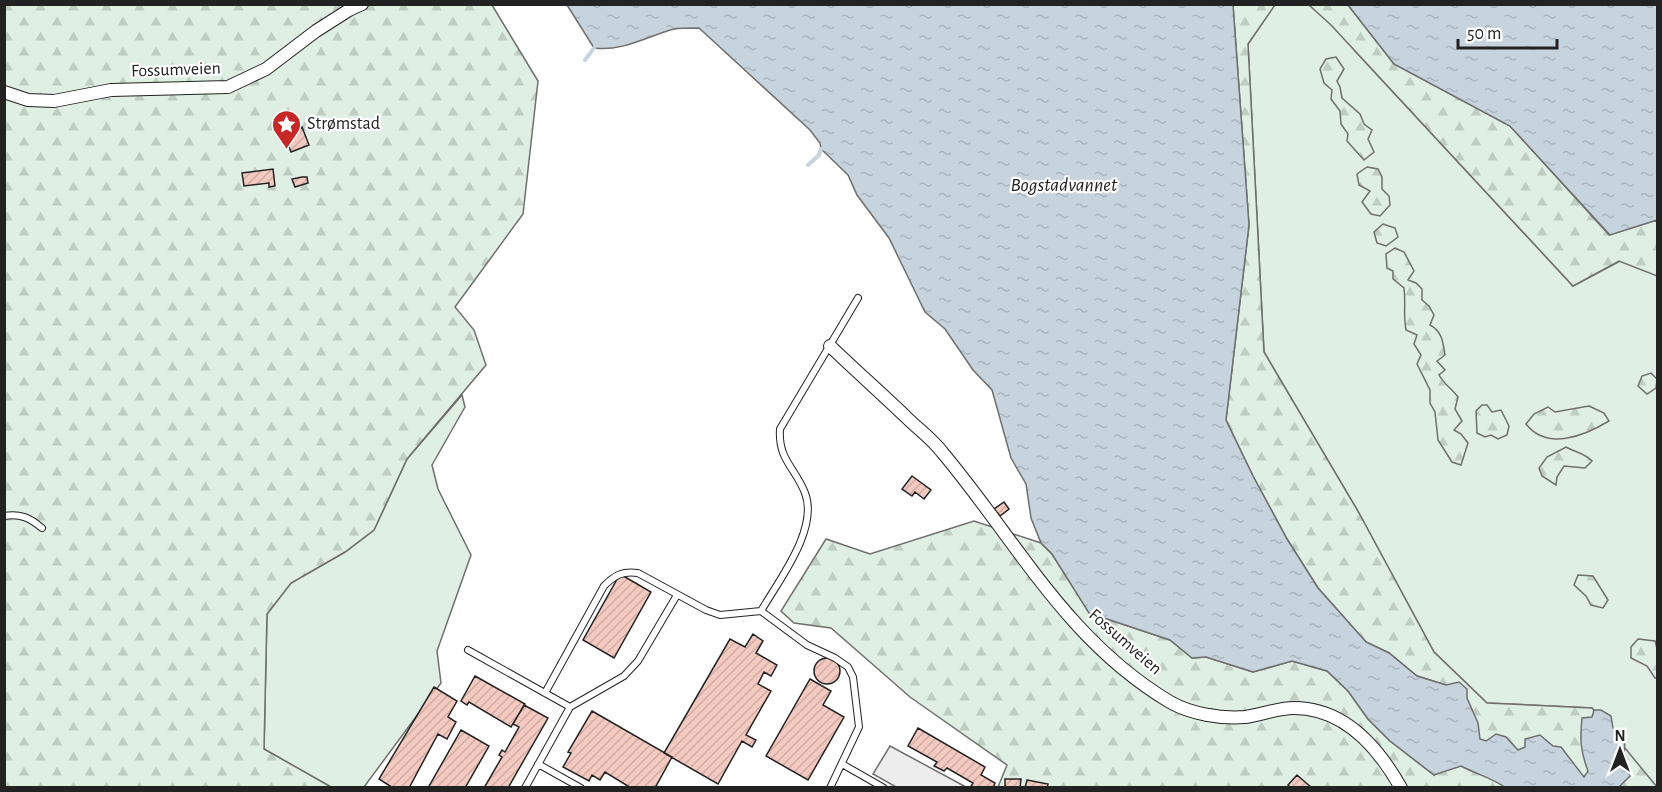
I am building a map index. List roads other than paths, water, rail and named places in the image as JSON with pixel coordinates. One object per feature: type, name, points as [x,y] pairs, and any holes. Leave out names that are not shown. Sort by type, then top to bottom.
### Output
[{"type":"street","name":"Fossumveien","points":[[4,92],[28,100],[54,100],[111,90],[228,87],[266,69],[316,31],[362,4]]},
{"type":"street","name":"Fossumveien","points":[[830,346],[941,451],[1042,585],[1087,637],[1131,676],[1172,703],[1206,715],[1244,717],[1293,708],[1322,712],[1352,726],[1389,765],[1401,788]]},
{"type":"lane","points":[[761,611],[798,546],[807,525],[809,513],[806,493],[779,445],[780,429],[858,298]]},
{"type":"lane","points":[[4,516],[31,518],[42,528]]},
{"type":"lane","points":[[545,693],[604,586],[615,575],[627,571],[638,573],[706,610],[720,615],[761,611],[807,645],[836,658],[848,667],[853,677],[859,727],[830,788]]},
{"type":"lane","points":[[525,788],[570,707],[624,676],[638,661],[677,595]]},
{"type":"lane","points":[[468,650],[570,707]]},
{"type":"lane","points":[[538,764],[581,788]]},
{"type":"lane","points":[[842,764],[884,788]]},
{"type":"water","name":"Bogstadvannet","points":[[567,5],[1233,5],[1249,225],[1226,420],[1253,476],[1287,539],[1318,588],[1366,642],[1389,653],[1417,676],[1446,685],[1459,682],[1467,689],[1467,698],[1478,723],[1480,739],[1486,741],[1496,734],[1506,737],[1518,750],[1525,747],[1525,739],[1540,735],[1553,746],[1561,747],[1584,777],[1588,771],[1581,744],[1582,718],[1592,717],[1594,710],[1601,710],[1611,716],[1613,728],[1625,740],[1624,756],[1630,776],[1619,787],[1506,788],[1461,766],[1434,775],[1390,741],[1368,719],[1348,691],[1327,671],[1292,661],[1253,672],[1206,657],[1192,658],[1170,640],[1089,613],[1052,554],[1041,543],[1031,518],[1026,484],[1011,458],[992,390],[973,370],[945,329],[925,312],[889,238],[857,195],[848,175],[821,149],[820,143],[810,130],[699,28],[674,29],[615,48],[594,48]]},
{"type":"water","points":[[1348,5],[1657,5],[1657,220],[1610,235],[1510,126],[1394,64]]},
{"type":"waterway","points":[[585,60],[594,48]]},
{"type":"waterway","points":[[808,165],[819,155],[821,149]]},
{"type":"place","name":"Strømstad","points":[[286,150]]}]
